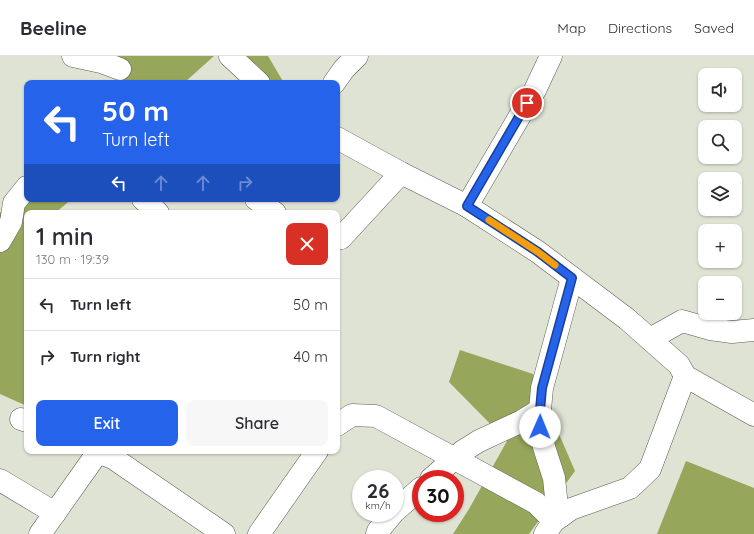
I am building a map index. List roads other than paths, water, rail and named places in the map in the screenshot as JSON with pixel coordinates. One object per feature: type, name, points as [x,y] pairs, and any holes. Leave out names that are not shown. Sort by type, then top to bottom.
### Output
[{"type":"street","points":[[73,56],[101,62],[120,69]]},
{"type":"street","points":[[230,56],[256,80]]},
{"type":"street","points":[[336,80],[344,69],[357,56]]},
{"type":"street","points":[[467,206],[535,90],[551,56]]},
{"type":"street","points":[[340,140],[401,173],[467,206],[538,252],[627,319],[680,364],[685,376],[754,415]]},
{"type":"street","points":[[340,238],[401,173]]},
{"type":"street","points":[[0,241],[11,222],[14,203],[24,191]]},
{"type":"street","points":[[146,202],[155,210]]},
{"type":"street","points":[[260,202],[272,210]]},
{"type":"street","points":[[553,524],[557,507],[554,478],[540,427],[540,410],[542,388],[572,278]]},
{"type":"street","points":[[650,339],[682,321],[710,329],[732,332],[754,330]]},
{"type":"street","points":[[553,524],[571,509],[630,488],[650,470],[685,376]]},
{"type":"street","points":[[442,470],[463,451],[479,441],[522,421],[540,410]]},
{"type":"street","points":[[340,423],[352,415],[376,416],[536,503],[553,524]]},
{"type":"street","points":[[40,534],[95,454]]},
{"type":"street","points":[[104,454],[113,458],[224,534]]},
{"type":"street","points":[[259,534],[315,454]]},
{"type":"street","points":[[0,480],[54,513]]},
{"type":"street","points":[[404,503],[412,496]]},
{"type":"street","points":[[377,534],[385,522]]}]
